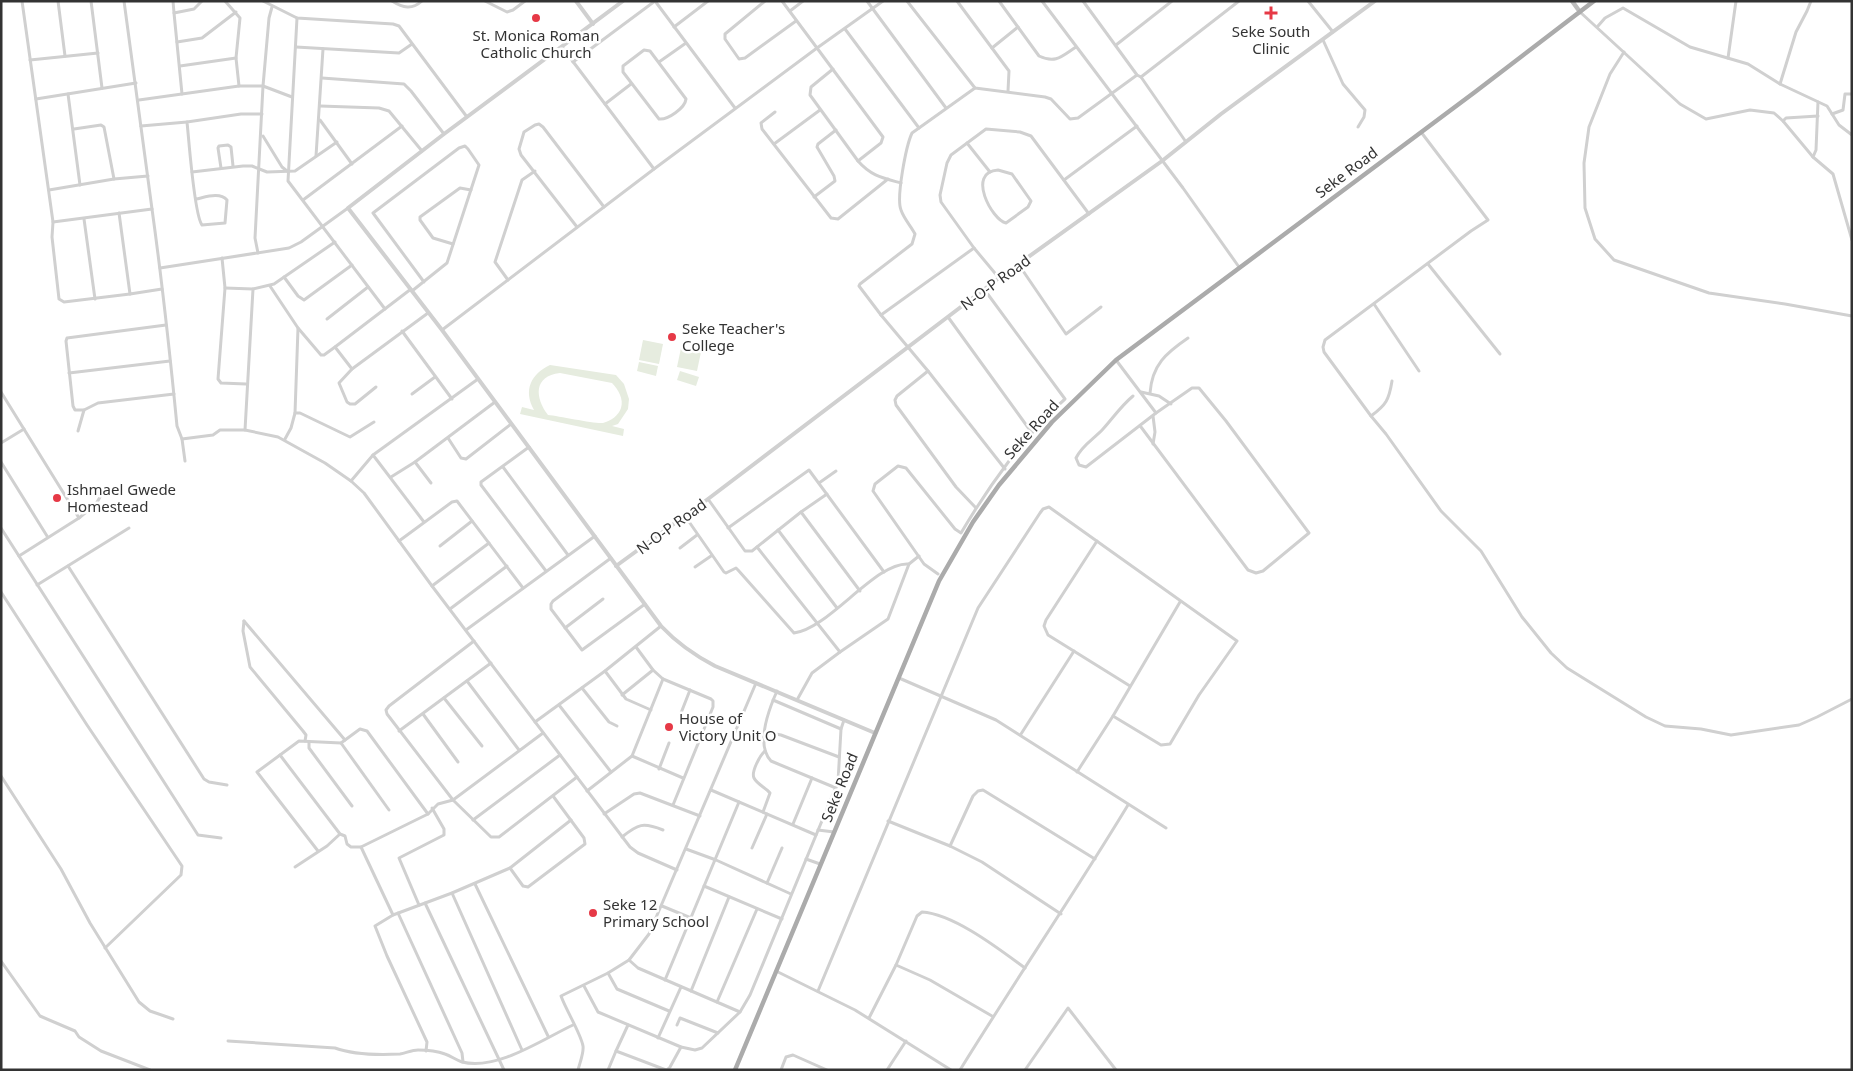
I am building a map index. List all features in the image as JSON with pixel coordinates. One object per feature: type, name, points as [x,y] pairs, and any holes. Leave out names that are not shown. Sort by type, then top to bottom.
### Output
[{"type":"main road","points":[[1572,1],[1580,12]]},
{"type":"main road","name":"Seke Road","points":[[735,1070],[939,581],[973,522],[999,485],[1052,422],[1116,360],[1594,1]]},
{"type":"street","points":[[22,1],[53,222],[52,237],[59,299],[64,302],[162,290]]},
{"type":"street","points":[[58,1],[65,56]]},
{"type":"street","points":[[91,1],[102,88]]},
{"type":"street","points":[[124,1],[160,268],[177,426],[182,438],[185,461]]},
{"type":"street","points":[[173,1],[182,94]]},
{"type":"street","points":[[174,13],[194,9],[202,1]]},
{"type":"street","points":[[225,1],[240,18],[236,58],[239,86]]},
{"type":"street","points":[[263,1],[297,18],[393,24],[399,26],[467,118]]},
{"type":"street","points":[[392,1],[400,6],[410,7],[422,1]]},
{"type":"street","points":[[485,1],[509,12],[525,1]]},
{"type":"street","points":[[576,1],[593,24]]},
{"type":"street","points":[[160,268],[289,248],[301,242],[623,1]]},
{"type":"street","points":[[573,62],[655,1],[735,108]]},
{"type":"street","points":[[674,27],[708,1]]},
{"type":"street","points":[[765,1],[725,34],[725,39],[739,59],[745,58],[796,21]]},
{"type":"street","points":[[782,1],[883,137],[881,143],[858,161]]},
{"type":"street","points":[[790,11],[803,1]]},
{"type":"street","points":[[867,1],[946,108]]},
{"type":"street","points":[[442,330],[735,108],[883,1]]},
{"type":"street","points":[[907,1],[975,88]]},
{"type":"street","points":[[957,1],[1009,71],[1008,92]]},
{"type":"street","points":[[999,1],[1039,56],[1047,60],[1056,60],[1076,47]]},
{"type":"street","points":[[1042,1],[1137,126],[1239,267]]},
{"type":"street","points":[[1083,1],[1137,75],[1141,77],[1186,142]]},
{"type":"street","points":[[1116,45],[1172,1]]},
{"type":"street","points":[[1308,1],[1333,33]]},
{"type":"street","name":"N-O-P Road","points":[[616,566],[708,499],[984,289],[1162,161],[1221,114],[1375,1]]},
{"type":"street","points":[[1728,58],[1736,1]]},
{"type":"street","points":[[1780,84],[1796,32],[1811,1]]},
{"type":"street","points":[[1141,77],[1237,2]]},
{"type":"street","points":[[258,253],[255,238],[262,134],[263,86],[269,18],[272,7]]},
{"type":"street","points":[[1598,26],[1604,18],[1623,8],[1690,48],[1748,64],[1780,84],[1827,106],[1839,125],[1852,135]]},
{"type":"street","points":[[177,42],[202,38],[236,12]]},
{"type":"street","points":[[1580,12],[1598,26],[1680,104],[1706,119],[1750,110],[1774,114],[1783,121],[1813,158],[1833,174],[1852,240]]},
{"type":"street","points":[[297,18],[288,181],[385,309]]},
{"type":"street","points":[[992,48],[1018,27]]},
{"type":"street","points":[[845,29],[919,128]]},
{"type":"street","points":[[1323,40],[1343,84],[1365,110],[1364,117],[1358,127]]},
{"type":"street","points":[[659,62],[686,43]]},
{"type":"street","points":[[296,47],[399,53],[412,44]]},
{"type":"street","points":[[562,47],[654,169]]},
{"type":"street","points":[[316,156],[323,49]]},
{"type":"street","points":[[644,50],[650,51],[685,98],[686,103],[666,119],[659,119],[631,84],[622,68],[644,50]]},
{"type":"street","points":[[1624,52],[1610,74],[1589,127],[1584,163],[1585,208],[1595,239],[1614,260],[1709,294],[1785,304],[1852,316]]},
{"type":"street","points":[[30,60],[98,53]]},
{"type":"street","points":[[180,66],[236,58]]},
{"type":"street","points":[[833,69],[813,84],[810,94],[866,170],[901,183]]},
{"type":"street","points":[[1005,469],[859,286],[912,244],[914,234],[900,208],[901,183],[912,133],[975,88],[1045,97],[1051,99],[1067,117],[1074,119],[1137,75]]},
{"type":"street","points":[[322,78],[404,84],[412,91],[444,134]]},
{"type":"street","points":[[36,99],[136,83]]},
{"type":"street","points":[[605,104],[631,84]]},
{"type":"street","points":[[138,100],[239,86],[263,86],[292,97]]},
{"type":"street","points":[[68,94],[74,128],[80,185]]},
{"type":"street","points":[[1832,114],[1843,110],[1845,94],[1852,94]]},
{"type":"street","points":[[1813,158],[1816,150],[1818,102]]},
{"type":"street","points":[[320,106],[379,108],[389,111],[422,151]]},
{"type":"street","points":[[774,144],[820,110]]},
{"type":"street","points":[[775,112],[760,124],[762,129],[831,218],[838,219],[888,179]]},
{"type":"street","points":[[141,126],[187,122],[241,114],[262,114]]},
{"type":"street","points":[[1783,121],[1786,118],[1818,116]]},
{"type":"street","points":[[319,119],[352,164]]},
{"type":"street","points":[[187,122],[192,172],[199,222],[202,225],[225,222],[227,218],[227,200],[224,196],[196,198]]},
{"type":"street","points":[[577,227],[519,149],[524,132],[535,125],[539,124],[543,127],[604,207]]},
{"type":"street","points":[[74,128],[101,125],[104,127],[114,179]]},
{"type":"street","points":[[303,200],[402,126]]},
{"type":"street","points":[[1064,180],[1137,126]]},
{"type":"street","points":[[814,197],[835,182],[834,176],[817,147],[818,144],[836,130]]},
{"type":"street","points":[[999,278],[974,248],[943,205],[940,195],[947,160],[967,143],[986,130],[1026,134],[1034,139],[1089,214]]},
{"type":"street","points":[[1421,132],[1488,220],[1325,340],[1322,347],[1441,511],[1481,552],[1522,616],[1550,653],[1567,668],[1646,717],[1671,728],[1701,729],[1741,735],[1799,725],[1852,699]]},
{"type":"street","points":[[262,134],[282,167],[288,171]]},
{"type":"street","points":[[192,172],[233,166],[252,166],[278,173],[295,171],[337,142]]},
{"type":"street","points":[[967,143],[990,172]]},
{"type":"street","points":[[221,168],[219,146],[228,145],[231,147],[233,166]]},
{"type":"street","points":[[270,286],[298,328],[321,356],[324,356],[424,282],[447,263],[479,166],[465,146],[459,148],[374,213],[424,282]]},
{"type":"street","points":[[1002,170],[1012,174],[1031,201],[1028,207],[1009,223],[1000,221],[984,194],[983,182],[990,172],[1002,170]]},
{"type":"street","points":[[508,280],[495,262],[522,180],[535,171]]},
{"type":"street","points":[[49,190],[114,179],[148,176]]},
{"type":"street","points":[[453,244],[433,238],[420,220],[420,217],[460,188],[471,190]]},
{"type":"street","points":[[348,208],[442,330],[661,626],[682,646],[715,666],[874,733]]},
{"type":"street","points":[[53,222],[152,209]]},
{"type":"street","points":[[119,214],[130,294]]},
{"type":"street","points":[[84,219],[95,299]]},
{"type":"street","points":[[225,288],[253,289],[270,286],[335,242]]},
{"type":"street","points":[[881,315],[974,248]]},
{"type":"street","points":[[222,258],[225,288],[218,379],[221,383],[246,384]]},
{"type":"street","points":[[1428,264],[1500,354]]},
{"type":"street","points":[[284,277],[298,296],[304,300],[352,265]]},
{"type":"street","points":[[1019,265],[1066,334],[1101,306]]},
{"type":"street","points":[[327,319],[368,287]]},
{"type":"street","points":[[245,430],[246,384],[253,289]]},
{"type":"street","points":[[938,574],[924,564],[873,491],[875,484],[898,466],[906,468],[955,529],[961,533],[976,508],[1032,433],[1065,399],[984,289]]},
{"type":"street","points":[[1374,304],[1419,371]]},
{"type":"street","points":[[376,387],[354,404],[350,404],[347,402],[339,383],[340,379],[352,369],[428,313]]},
{"type":"street","points":[[948,317],[1032,433]]},
{"type":"street","points":[[166,325],[67,338],[69,373],[75,410],[84,410],[98,403],[174,394]]},
{"type":"street","points":[[285,440],[295,413],[298,328]]},
{"type":"street","points":[[402,331],[452,399]]},
{"type":"street","points":[[1150,393],[1154,373],[1158,365],[1173,348],[1188,338]]},
{"type":"street","points":[[335,347],[352,369]]},
{"type":"street","points":[[1116,360],[1141,392],[1155,415],[1153,444]]},
{"type":"street","points":[[69,373],[170,361]]},
{"type":"street","points":[[928,371],[898,396],[895,400],[896,405],[956,487],[976,508]]},
{"type":"street","points":[[412,394],[436,377]]},
{"type":"street","points":[[351,480],[374,455],[478,379]]},
{"type":"street","points":[[1371,416],[1383,408],[1387,402],[1392,381]]},
{"type":"street","points":[[1133,396],[1119,409],[1104,428],[1080,450],[1076,462],[1083,468],[1194,387],[1201,389],[1309,534],[1263,571],[1256,573],[1248,570],[1140,427]]},
{"type":"street","points":[[1,392],[79,518]]},
{"type":"street","points":[[1141,392],[1150,393],[1171,404]]},
{"type":"street","points":[[391,477],[415,462],[495,402]]},
{"type":"street","points":[[78,431],[84,410]]},
{"type":"street","points":[[295,413],[300,413],[350,437],[374,422]]},
{"type":"street","points":[[448,438],[461,458],[466,459],[511,424]]},
{"type":"street","points":[[1,443],[24,429]]},
{"type":"street","points":[[182,438],[212,435],[220,430],[245,430],[285,440],[351,480],[364,493],[622,837],[634,850],[677,870]]},
{"type":"street","points":[[528,447],[481,482],[482,487],[546,571]]},
{"type":"street","points":[[374,455],[424,522]]},
{"type":"street","points":[[1,462],[47,536]]},
{"type":"street","points":[[415,462],[431,483]]},
{"type":"street","points":[[502,467],[568,555]]},
{"type":"street","points":[[728,528],[809,470],[884,572]]},
{"type":"street","points":[[819,484],[836,471]]},
{"type":"street","points":[[708,499],[745,551],[752,551],[827,494]]},
{"type":"street","points":[[18,556],[47,536],[79,518],[96,504],[100,497]]},
{"type":"street","points":[[399,541],[454,501],[458,502],[523,588]]},
{"type":"street","points":[[818,990],[978,608],[1043,510],[1052,508],[1180,602],[1237,641],[1199,696],[1170,744],[1161,745],[1113,716]]},
{"type":"street","points":[[801,512],[860,591]]},
{"type":"street","points":[[685,516],[711,556],[724,572],[726,573],[736,568],[792,632],[797,633],[816,623],[899,563],[909,564]]},
{"type":"street","points":[[440,546],[472,521]]},
{"type":"street","points":[[1,528],[198,835],[221,838]]},
{"type":"street","points":[[37,585],[129,528]]},
{"type":"street","points":[[778,530],[837,608]]},
{"type":"street","points":[[680,548],[697,535]]},
{"type":"street","points":[[466,630],[595,536]]},
{"type":"street","points":[[1097,541],[1044,626],[1048,634],[1130,686]]},
{"type":"street","points":[[432,586],[489,543]]},
{"type":"street","points":[[757,547],[840,652]]},
{"type":"street","points":[[695,567],[711,556]]},
{"type":"street","points":[[797,700],[812,673],[888,619],[909,564],[919,556]]},
{"type":"street","points":[[611,558],[551,604],[551,609],[565,628],[582,650],[645,604]]},
{"type":"street","points":[[68,566],[204,779],[227,785]]},
{"type":"street","points":[[450,609],[507,566]]},
{"type":"street","points":[[1,592],[87,725],[182,866],[181,875],[105,948]]},
{"type":"street","points":[[565,628],[603,599]]},
{"type":"street","points":[[1077,772],[1113,716],[1180,602]]},
{"type":"street","points":[[346,740],[244,621],[243,631],[250,667],[306,735],[309,748],[352,806]]},
{"type":"street","points":[[536,722],[605,671],[661,626]]},
{"type":"street","points":[[474,641],[387,708],[387,714],[399,731],[453,800],[491,837],[497,838],[577,777]]},
{"type":"street","points":[[636,647],[653,670],[664,679],[711,699],[714,704],[673,805]]},
{"type":"street","points":[[1021,734],[1074,651]]},
{"type":"street","points":[[399,731],[491,663]]},
{"type":"street","points":[[622,695],[653,670]]},
{"type":"street","points":[[605,671],[622,695],[629,701],[651,710]]},
{"type":"street","points":[[898,677],[987,715],[1021,734],[1166,828]]},
{"type":"street","points":[[587,791],[632,756],[664,679]]},
{"type":"street","points":[[467,681],[519,751]]},
{"type":"street","points":[[578,1070],[583,1047],[561,996],[584,986],[628,960],[649,934],[756,682]]},
{"type":"street","points":[[582,688],[609,722],[617,726]]},
{"type":"street","points":[[681,713],[690,690]]},
{"type":"street","points":[[777,691],[765,720],[765,751],[771,761],[836,788]]},
{"type":"street","points":[[444,698],[482,746]]},
{"type":"street","points":[[773,700],[841,729]]},
{"type":"street","points":[[559,705],[611,772]]},
{"type":"street","points":[[423,714],[458,762]]},
{"type":"street","points":[[584,986],[598,1012],[680,1047],[699,1049],[718,1034],[740,1012],[750,995],[836,788],[839,778],[841,729],[844,720]]},
{"type":"street","points":[[318,851],[258,772],[299,741],[341,743],[360,729],[367,731],[428,814]]},
{"type":"street","points":[[765,732],[781,735],[839,757]]},
{"type":"street","points":[[280,755],[340,834],[345,836],[347,844],[361,847],[428,814],[438,804],[453,800],[543,733]]},
{"type":"street","points":[[341,743],[389,810]]},
{"type":"street","points":[[659,769],[670,743]]},
{"type":"street","points":[[763,812],[770,793],[755,779],[754,775],[765,751]]},
{"type":"street","points":[[473,820],[560,755]]},
{"type":"street","points":[[632,756],[683,778]]},
{"type":"street","points":[[1,776],[62,869],[105,948],[139,1002],[150,1011],[173,1019]]},
{"type":"street","points":[[793,824],[812,778]]},
{"type":"street","points":[[711,790],[793,824],[817,832],[834,832]]},
{"type":"street","points":[[950,846],[973,796],[978,791],[984,790],[1095,859]]},
{"type":"street","points":[[604,814],[634,794],[645,794],[700,816]]},
{"type":"street","points":[[510,868],[523,886],[528,886],[585,842],[553,796]]},
{"type":"street","points":[[665,980],[739,802]]},
{"type":"street","points":[[960,1070],[1128,805]]},
{"type":"street","points":[[418,905],[398,858],[444,835],[444,829],[432,808]]},
{"type":"street","points":[[752,848],[768,814]]},
{"type":"street","points":[[426,1050],[427,1042],[375,926],[393,915],[452,894],[510,868],[570,820]]},
{"type":"street","points":[[888,821],[950,846],[986,864],[1060,914]]},
{"type":"street","points":[[622,837],[638,826],[648,825],[663,830]]},
{"type":"street","points":[[295,867],[327,846],[340,834]]},
{"type":"street","points":[[361,847],[393,915]]},
{"type":"street","points":[[767,883],[782,848]]},
{"type":"street","points":[[686,849],[716,860],[791,894]]},
{"type":"street","points":[[806,859],[820,864]]},
{"type":"street","points":[[475,884],[548,1036]]},
{"type":"street","points":[[704,886],[782,919]]},
{"type":"street","points":[[452,894],[522,1050]]},
{"type":"street","points":[[691,991],[730,897]]},
{"type":"street","points":[[425,903],[504,1070]]},
{"type":"street","points":[[662,906],[691,918]]},
{"type":"street","points":[[717,1002],[757,909]]},
{"type":"street","points":[[869,1018],[896,965],[917,916],[922,912],[928,912],[956,923],[984,939],[1025,968]]},
{"type":"street","points":[[398,913],[462,1053],[463,1062]]},
{"type":"street","points":[[1,960],[40,1016],[75,1031],[80,1037],[101,1051],[150,1070]]},
{"type":"street","points":[[628,960],[638,968],[740,1012]]},
{"type":"street","points":[[896,965],[930,980],[993,1016]]},
{"type":"street","points":[[776,972],[818,990],[869,1018],[951,1070]]},
{"type":"street","points":[[608,973],[617,989],[669,1011]]},
{"type":"street","points":[[658,1038],[681,987]]},
{"type":"street","points":[[1025,1070],[1068,1008],[1116,1070]]},
{"type":"street","points":[[677,1025],[680,1018],[718,1034]]},
{"type":"street","points":[[228,1041],[335,1048],[343,1051],[371,1054],[401,1054],[416,1050],[426,1050],[445,1054],[463,1062],[482,1063],[499,1060],[573,1025]]},
{"type":"street","points":[[608,1070],[628,1025]]},
{"type":"street","points":[[887,1070],[906,1041]]},
{"type":"street","points":[[616,1051],[666,1070],[670,1067],[680,1047]]},
{"type":"street","points":[[780,1070],[786,1058],[793,1055],[827,1070]]},
{"type":"shaded area","points":[[643,340],[663,344],[659,364],[639,360]]},
{"type":"shaded area","points":[[681,348],[701,352],[697,371],[677,367]]},
{"type":"shaded area","points":[[639,362],[658,366],[656,376],[637,371]]},
{"type":"shaded area","points":[[550,365],[616,375],[624,384],[629,399],[628,409],[618,424],[612,426],[624,429],[623,436],[520,414],[522,407],[534,410],[529,396],[529,389],[534,378]],"holes":[[[560,373],[612,383],[620,394],[621,408],[614,417],[603,423],[548,415],[539,395],[541,383],[545,378]]]},
{"type":"shaded area","points":[[680,371],[699,377],[696,386],[677,380]]},
{"type":"place","name":"Seke South Clinic","points":[[1271,13]]},
{"type":"place","name":"St. Monica Roman Catholic Church","points":[[536,18]]},
{"type":"place","name":"Seke Teacher's College","points":[[672,337]]},
{"type":"place","name":"Ishmael Gwede Homestead","points":[[57,498]]},
{"type":"place","name":"House of Victory Unit O","points":[[669,727]]},
{"type":"place","name":"Seke 12 Primary School","points":[[593,913]]}]
